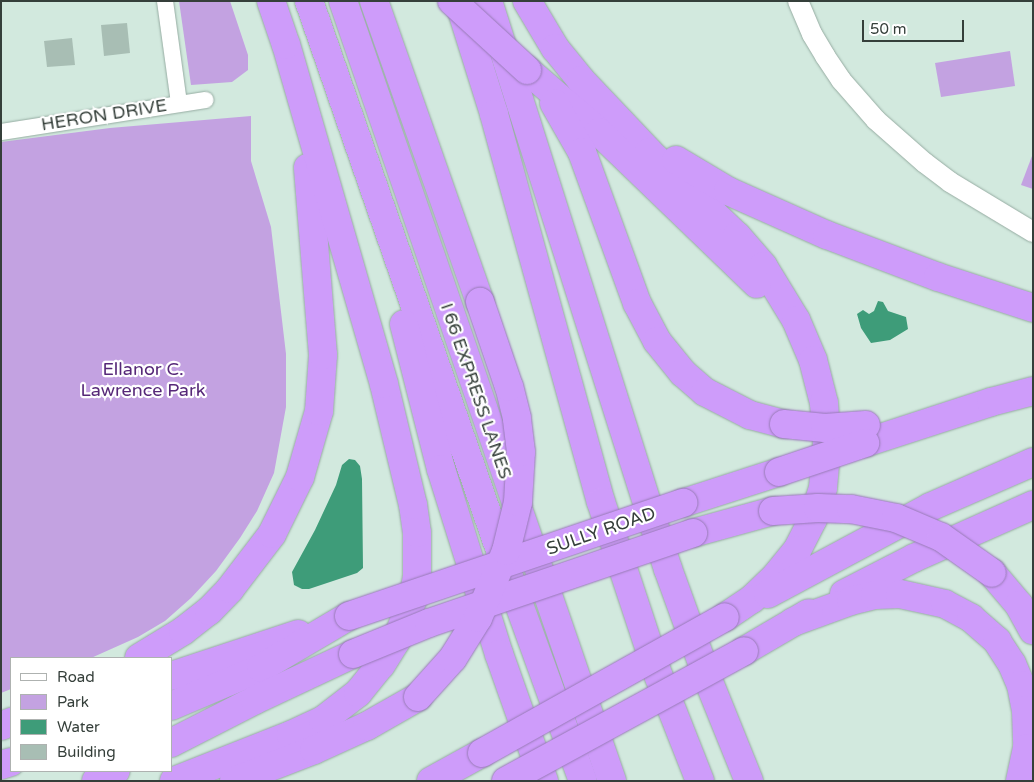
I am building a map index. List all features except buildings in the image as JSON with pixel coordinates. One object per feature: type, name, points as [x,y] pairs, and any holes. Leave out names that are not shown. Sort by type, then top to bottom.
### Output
[{"type":"highway","points":[[309,1],[583,781]]},
{"type":"highway","points":[[328,1],[358,82],[410,198]]},
{"type":"highway","name":"I 66 EXPRESS LANES","points":[[343,1],[612,781]]},
{"type":"highway","points":[[286,781],[364,736],[418,697],[453,658],[478,618],[506,551],[518,502],[521,452],[517,418],[509,387],[374,1]]},
{"type":"highway","points":[[452,1],[527,70],[570,115],[733,260],[770,298],[802,352],[817,389],[826,423]]},
{"type":"highway","points":[[459,1],[496,122],[603,510],[659,676],[700,781]]},
{"type":"highway","points":[[488,1],[650,515],[691,632],[749,781]]},
{"type":"highway","points":[[527,1],[555,48],[581,80],[737,236],[774,282],[806,339],[820,383],[826,423],[826,467],[823,488],[813,519],[801,542],[776,576],[752,599],[725,617]]},
{"type":"highway","points":[[141,657],[184,631],[209,610],[250,564],[272,534],[292,497],[316,427],[322,385],[323,355],[310,186],[300,123],[280,48],[274,10]]},
{"type":"highway","points":[[174,781],[291,735],[323,720],[358,693],[381,665],[396,641],[413,599],[417,577],[417,532],[407,478],[365,316],[274,10]]},
{"type":"highway","points":[[570,115],[637,303],[657,341],[683,372],[705,392],[750,415],[784,424],[865,434]]},
{"type":"highway","points":[[615,115],[695,173],[746,200],[828,235],[938,277],[1033,308]]},
{"type":"highway","points":[[372,183],[441,470],[498,654],[544,781]]},
{"type":"highway","name":"SULLY ROAD","points":[[172,676],[779,472],[865,434],[1033,391]]},
{"type":"highway","points":[[431,781],[725,617],[930,507],[1033,462]]},
{"type":"highway","points":[[506,781],[744,651],[792,622],[914,558],[1033,505]]},
{"type":"highway","points":[[172,742],[255,700],[353,654],[428,623],[739,518],[773,511],[812,508],[851,509],[896,518],[947,540],[992,573],[1019,605],[1033,630]]},
{"type":"highway","points":[[792,622],[851,601],[875,596],[900,594],[945,604],[971,618],[996,641],[1012,664],[1021,685],[1026,710],[1028,748],[1020,781]]},
{"type":"highway","points":[[172,706],[262,668],[349,616]]},
{"type":"highway","points":[[234,781],[314,750],[358,730],[418,697]]},
{"type":"highway","points":[[172,729],[255,700]]},
{"type":"highway","points":[[733,742],[756,781]]},
{"type":"highway","points":[[96,781],[114,772]]},
{"type":"street","points":[[165,1],[179,103]]},
{"type":"street","points":[[798,1],[812,34],[825,56],[846,86],[876,120],[950,182],[1033,232]]},
{"type":"street","name":"HERON DRIVE","points":[[1,132],[206,100]]},
{"type":"green space","points":[[179,1],[230,1],[248,55],[248,70],[232,82],[191,85]]},
{"type":"green space","points":[[1010,51],[1015,86],[941,97],[935,63]]},
{"type":"green space","name":"Ellanor C. Lawrence Park","points":[[251,116],[251,161],[271,227],[286,354],[286,407],[274,473],[257,511],[216,571],[191,598],[165,621],[138,637],[93,657],[10,657],[10,689],[1,693],[1,142],[110,128]]},
{"type":"green space","points":[[1033,157],[1033,189],[1021,185]]},
{"type":"water","points":[[878,301],[883,302],[888,311],[906,317],[908,329],[890,340],[871,343],[861,328],[857,314],[863,310],[869,314],[874,311]]},
{"type":"water","points":[[349,459],[355,460],[360,466],[362,479],[363,568],[357,573],[309,589],[302,589],[294,585],[292,572],[315,530],[336,485],[342,465]]}]
